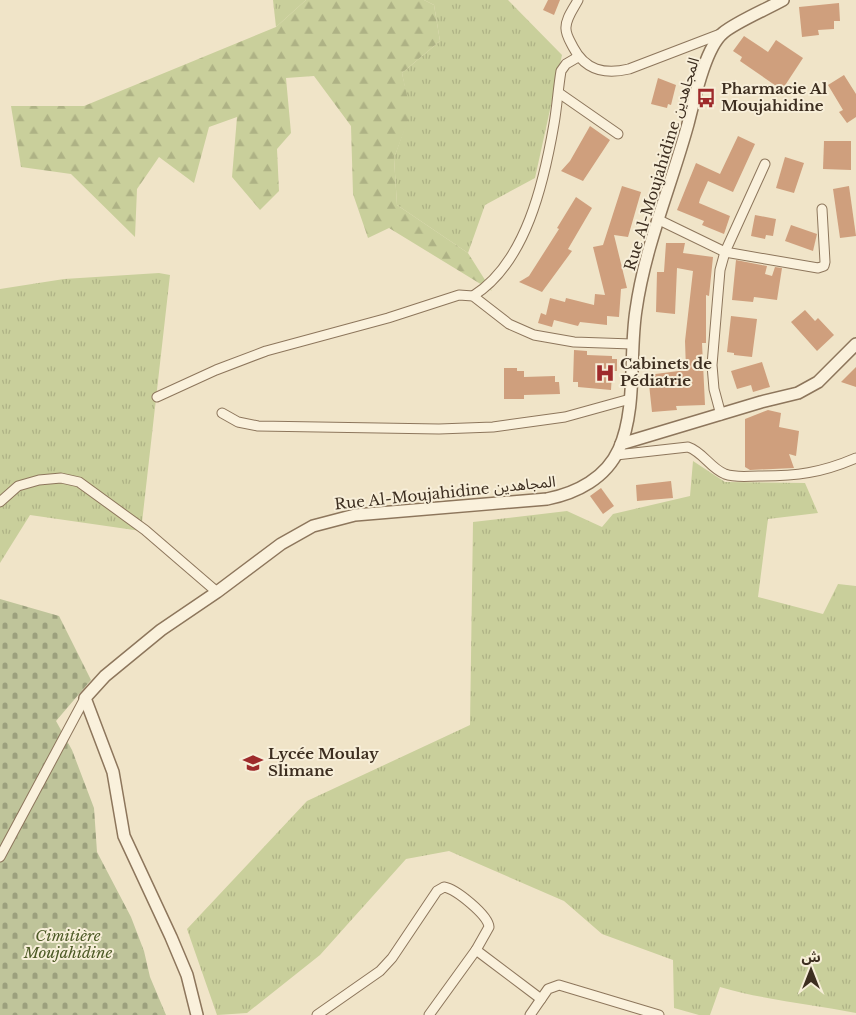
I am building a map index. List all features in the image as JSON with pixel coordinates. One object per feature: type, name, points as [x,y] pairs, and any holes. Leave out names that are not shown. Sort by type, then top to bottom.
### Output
[{"type":"street","points":[[578,0],[566,27],[578,56],[597,71],[615,73],[723,33],[783,0]]},
{"type":"street","name":"Rue Al-Moujahidine المجاهدين","points":[[0,857],[84,698],[105,676],[136,649],[281,544],[326,521],[355,515],[520,503],[559,497],[586,486],[601,474],[618,450],[626,434],[635,311],[657,219],[677,164],[705,65],[723,33]]},
{"type":"street","points":[[473,296],[506,267],[527,227],[544,174],[559,93],[561,71],[566,64],[578,56]]},
{"type":"street","points":[[559,93],[618,134]]},
{"type":"street","points":[[721,415],[713,380],[712,360],[720,270],[725,252],[765,164]]},
{"type":"street","points":[[657,219],[725,252],[810,267],[822,267],[826,247],[822,210]]},
{"type":"street","points":[[157,397],[216,370],[266,351],[388,318],[451,296],[473,296],[509,324],[524,332],[574,342],[632,344]]},
{"type":"street","points":[[618,450],[761,402],[792,396],[818,382],[856,344]]},
{"type":"street","points":[[222,413],[238,422],[264,426],[458,429],[546,420],[630,399]]},
{"type":"street","points":[[618,450],[688,448],[698,451],[722,473],[744,476],[808,474],[827,470],[856,458]]},
{"type":"street","points":[[0,502],[18,486],[39,480],[61,478],[80,482],[145,530],[217,592]]},
{"type":"street","points":[[84,698],[114,772],[124,836],[187,975],[197,1015]]},
{"type":"street","points":[[324,1014],[380,971],[392,958],[441,887],[453,890],[488,921],[488,930],[476,950],[429,1015]]},
{"type":"street","points":[[476,950],[541,999]]},
{"type":"street","points":[[530,1015],[552,987],[563,986],[657,1015]]},
{"type":"green space","points":[[273,0],[306,0],[276,27]]},
{"type":"green space","points":[[306,0],[424,0],[434,5],[440,41],[402,73],[411,113],[394,158],[397,205],[468,253],[492,291],[389,228],[368,238],[353,194],[351,126],[314,76],[286,78],[291,133],[277,149],[279,191],[260,210],[232,177],[237,117],[209,127],[194,183],[159,157],[137,189],[135,237],[71,174],[21,167],[11,106],[84,106],[276,27]]},
{"type":"green space","points":[[424,0],[508,0],[562,55],[535,178],[485,205],[468,253],[397,205],[394,158],[410,113],[402,73],[440,41],[434,5]]},
{"type":"green space","points":[[159,273],[170,275],[141,531],[30,515],[0,563],[0,289],[64,279]]},
{"type":"green space","points":[[693,461],[725,482],[805,483],[818,513],[768,519],[758,597],[823,614],[838,584],[856,586],[856,1013],[771,999],[720,987],[710,1015],[699,1015],[674,1008],[673,960],[602,934],[564,901],[449,851],[406,859],[320,955],[247,1013],[217,1015],[187,929],[307,801],[470,725],[473,522],[567,511],[602,527],[613,514],[690,496]]},
{"type":"green space","name":"Cimitière Moujahidine","points":[[0,599],[59,616],[91,680],[56,721],[72,750],[94,808],[97,852],[131,917],[144,951],[150,977],[166,1015],[0,1015]]},
{"type":"building","points":[[548,0],[560,0],[554,15],[543,10]]},
{"type":"building","points":[[839,3],[840,21],[834,21],[834,29],[818,30],[819,35],[802,37],[799,7]]},
{"type":"building","points":[[744,36],[768,52],[776,40],[803,58],[782,90],[740,61],[742,57],[733,51]]},
{"type":"building","points":[[844,75],[856,94],[856,117],[847,123],[839,112],[843,110],[828,85]]},
{"type":"building","points":[[658,78],[676,85],[671,105],[668,104],[667,108],[651,104]]},
{"type":"building","points":[[590,126],[610,140],[583,181],[561,171],[570,161]]},
{"type":"building","points":[[738,136],[755,144],[733,192],[708,181],[699,203],[730,216],[724,234],[702,225],[704,221],[677,210],[696,163],[720,174]]},
{"type":"building","points":[[824,141],[851,141],[851,170],[823,169]]},
{"type":"building","points":[[785,157],[804,163],[794,193],[776,188]]},
{"type":"building","points":[[622,186],[641,192],[628,237],[614,235],[627,288],[621,289],[619,317],[607,316],[607,325],[580,322],[578,326],[554,320],[552,327],[538,323],[541,313],[546,315],[550,298],[565,302],[566,298],[594,305],[595,294],[605,295],[593,247],[603,245]]},
{"type":"building","points":[[849,186],[856,236],[840,238],[833,189]]},
{"type":"building","points":[[576,197],[592,208],[568,249],[572,251],[542,292],[519,282],[529,276],[559,229],[557,228]]},
{"type":"building","points":[[755,215],[776,219],[773,236],[766,235],[765,239],[751,236]]},
{"type":"building","points":[[791,225],[817,234],[813,251],[785,241]]},
{"type":"building","points":[[666,243],[685,243],[683,253],[713,257],[709,296],[706,295],[706,343],[702,343],[705,405],[676,406],[677,410],[652,412],[648,375],[686,370],[685,341],[693,271],[677,268],[675,314],[656,312],[657,272],[664,272]]},
{"type":"building","points":[[736,260],[767,266],[765,274],[772,276],[775,267],[782,268],[777,300],[754,297],[753,302],[732,300]]},
{"type":"building","points":[[805,310],[815,321],[818,318],[834,335],[817,351],[791,322]]},
{"type":"building","points":[[731,316],[757,319],[752,357],[734,355],[734,353],[727,352]]},
{"type":"building","points":[[574,350],[587,351],[587,355],[612,356],[612,359],[617,359],[617,371],[613,371],[612,374],[611,390],[578,387],[578,382],[573,382]]},
{"type":"building","points":[[762,362],[770,387],[753,392],[751,385],[737,389],[731,371]]},
{"type":"building","points":[[856,367],[856,387],[841,382]]},
{"type":"building","points":[[504,368],[517,368],[517,371],[524,371],[524,377],[555,376],[555,382],[559,382],[560,394],[524,395],[524,399],[504,399]]},
{"type":"building","points":[[768,410],[781,413],[779,427],[799,431],[796,456],[789,454],[794,468],[750,470],[745,467],[745,419]]},
{"type":"building","points":[[671,481],[673,498],[637,501],[636,485]]},
{"type":"building","points":[[601,488],[614,506],[603,514],[590,496]]},
{"type":"place","name":"Pharmacie Al Moujahidine","points":[[706,98]]},
{"type":"place","name":"Cabinets de Pédiatrie","points":[[605,373]]},
{"type":"place","name":"Lycée Moulay Slimane","points":[[253,763]]}]
